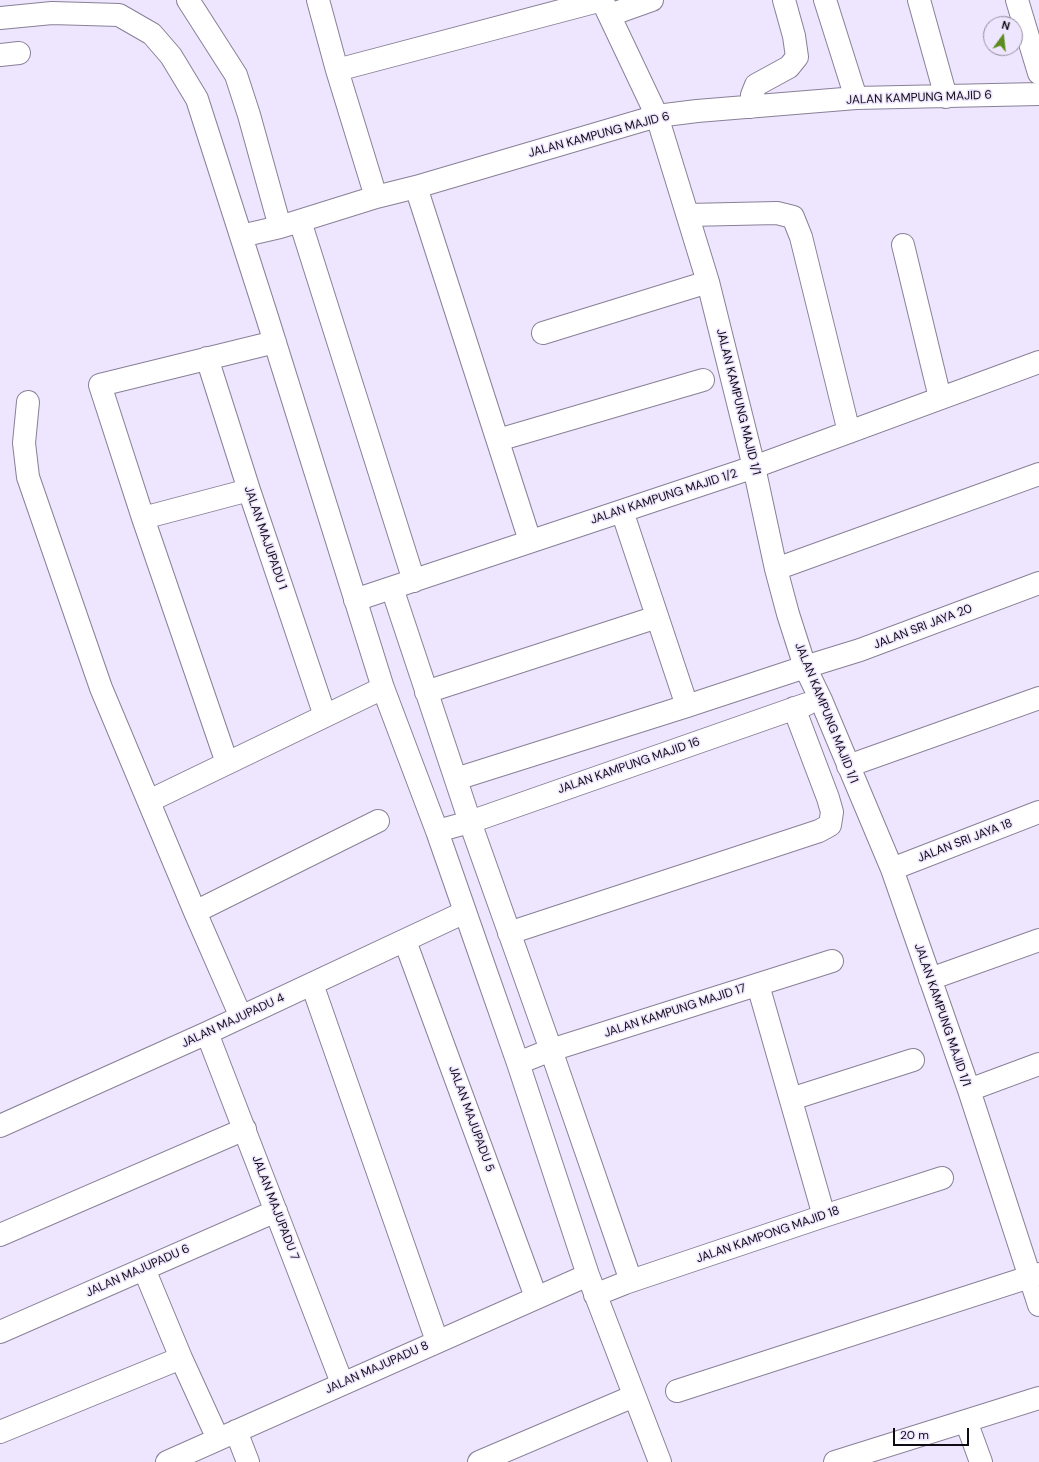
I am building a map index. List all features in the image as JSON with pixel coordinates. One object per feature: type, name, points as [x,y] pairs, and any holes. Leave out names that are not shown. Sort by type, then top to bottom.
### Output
[{"type":"street","points":[[188,0],[236,75],[249,115],[290,224],[414,581]]},
{"type":"street","points":[[318,0],[337,70],[376,197]]},
{"type":"street","points":[[337,70],[605,5],[652,0]]},
{"type":"street","points":[[751,107],[752,95],[756,85],[789,67],[797,57],[794,36],[784,0]]},
{"type":"street","points":[[825,0],[856,98]]},
{"type":"street","points":[[919,0],[946,97]]},
{"type":"street","points":[[1017,0],[1039,73]]},
{"type":"street","name":"JALAN KAMPUNG MAJID 1/1","points":[[605,5],[657,116],[688,215],[708,282],[754,467],[776,569],[788,614],[805,667],[892,869],[968,1090],[1035,1276],[1039,1305]]},
{"type":"street","points":[[0,18],[119,7],[152,34],[171,56],[197,99],[275,342],[383,688],[437,832],[518,1063],[591,1285],[660,1462]]},
{"type":"street","name":"JALAN KAMPUNG MAJID 6","points":[[241,236],[290,224],[376,197],[416,187],[657,116],[697,111],[856,98],[1039,94]]},
{"type":"street","points":[[416,187],[530,541]]},
{"type":"street","points":[[688,215],[778,213],[793,217],[802,237],[849,432]]},
{"type":"street","points":[[903,244],[940,398]]},
{"type":"street","points":[[543,333],[708,282]]},
{"type":"street","points":[[227,764],[143,518],[100,385],[275,342]]},
{"type":"street","name":"JALAN MAJUPADU 1","points":[[207,358],[249,490],[325,716]]},
{"type":"street","name":"JALAN KAMPUNG MAJID 1/2","points":[[355,600],[754,467],[1039,362]]},
{"type":"street","points":[[498,440],[703,380]]},
{"type":"street","points":[[28,402],[24,443],[28,477],[102,688],[195,912],[241,1017]]},
{"type":"street","points":[[776,569],[1039,474]]},
{"type":"street","points":[[143,518],[249,490]]},
{"type":"street","points":[[622,511],[687,706]]},
{"type":"street","name":"JALAN SRI JAYA 20","points":[[456,779],[860,650],[1039,583]]},
{"type":"street","points":[[392,588],[470,822],[631,1282]]},
{"type":"street","points":[[426,692],[657,618]]},
{"type":"street","points":[[149,801],[383,688]]},
{"type":"street","points":[[848,766],[1039,698]]},
{"type":"street","name":"JALAN KAMPUNG MAJID 16","points":[[437,832],[470,822],[820,700]]},
{"type":"street","points":[[509,933],[819,830],[830,825],[832,812],[828,798],[794,708]]},
{"type":"street","name":"JALAN SRI JAYA 18","points":[[892,869],[1039,812]]},
{"type":"street","points":[[195,912],[378,821]]},
{"type":"street","name":"JALAN MAJUPADU 4","points":[[0,1126],[207,1033],[465,912]]},
{"type":"street","points":[[930,979],[1039,940]]},
{"type":"street","name":"JALAN MAJUPADU 5","points":[[405,941],[536,1297]]},
{"type":"street","name":"JALAN KAMPUNG MAJID 17","points":[[518,1063],[551,1050],[832,961]]},
{"type":"street","points":[[312,984],[438,1341]]},
{"type":"street","points":[[758,985],[824,1216]]},
{"type":"street","name":"JALAN MAJUPADU 7","points":[[207,1033],[342,1383]]},
{"type":"street","points":[[791,1099],[913,1060]]},
{"type":"street","points":[[968,1090],[1039,1064]]},
{"type":"street","points":[[0,1235],[245,1129]]},
{"type":"street","name":"JALAN KAMPONG MAJID 18","points":[[591,1285],[631,1282],[824,1216],[942,1178]]},
{"type":"street","name":"JALAN MAJUPADU 6","points":[[0,1332],[276,1211]]},
{"type":"street","points":[[144,1269],[181,1358],[227,1435],[248,1462]]},
{"type":"street","points":[[677,1391],[1035,1276]]},
{"type":"street","name":"JALAN MAJUPADU 8","points":[[167,1462],[536,1297],[591,1285]]},
{"type":"street","points":[[0,1432],[181,1358]]},
{"type":"street","points":[[479,1462],[634,1396]]},
{"type":"street","points":[[835,1462],[1039,1398]]},
{"type":"street","points":[[966,1421],[981,1462]]}]
